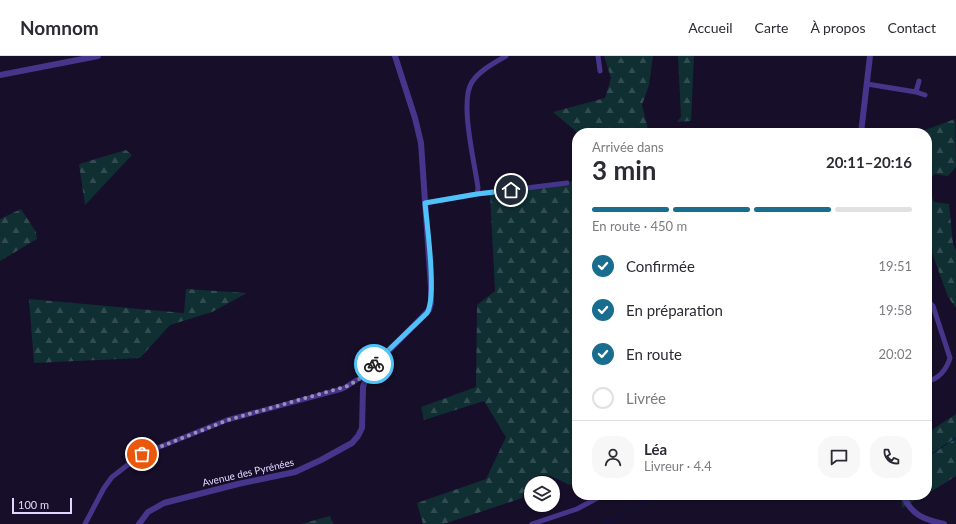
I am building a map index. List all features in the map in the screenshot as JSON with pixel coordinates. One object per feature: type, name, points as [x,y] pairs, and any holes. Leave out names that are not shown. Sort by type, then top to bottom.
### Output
[{"type":"street","points":[[0,75],[98,56]]},
{"type":"street","name":"Avenue des Pyrénées","points":[[139,524],[148,512],[164,503],[238,484],[295,472],[346,447],[356,440],[362,428],[362,395],[365,377],[374,364],[427,313],[430,307],[431,288],[419,132],[395,56]]},
{"type":"street","points":[[477,194],[478,188],[466,112],[466,97],[469,86],[477,76],[506,56]]},
{"type":"street","points":[[598,56],[600,71]]},
{"type":"street","points":[[862,128],[870,56]]},
{"type":"street","points":[[916,92],[919,81]]},
{"type":"street","points":[[867,84],[916,92],[925,95]]},
{"type":"street","points":[[425,203],[477,194],[567,183]]},
{"type":"street","points":[[932,305],[950,358],[948,365],[942,373],[932,379]]},
{"type":"street","points":[[85,524],[108,482],[116,473],[135,458],[154,448],[228,420],[342,389],[365,377]]},
{"type":"street","points":[[532,524],[568,512],[593,500]]},
{"type":"street","points":[[906,500],[912,510],[924,519],[944,524]]},
{"type":"green space","points":[[604,56],[653,56],[649,85],[642,105],[648,128],[572,128],[553,112],[605,98],[611,78]]},
{"type":"green space","points":[[678,56],[694,56],[691,121],[677,122],[681,117]]},
{"type":"green space","points":[[955,119],[956,167],[948,176],[935,174],[932,177],[932,128],[931,128]]},
{"type":"green space","points":[[126,150],[132,155],[85,205],[79,164]]},
{"type":"green space","points":[[572,180],[572,484],[569,485],[560,480],[560,476],[524,476],[524,492],[522,498],[444,524],[423,524],[417,503],[486,479],[506,437],[484,401],[424,420],[421,407],[476,387],[477,305],[495,291],[490,194],[568,185]]},
{"type":"green space","points":[[932,196],[934,202],[949,204],[953,244],[956,250],[956,308],[948,297],[932,253]]},
{"type":"green space","points":[[21,209],[36,232],[37,239],[0,261],[0,219]]},
{"type":"green space","points":[[186,289],[247,293],[212,312],[170,325],[140,358],[34,363],[29,299],[184,313]]},
{"type":"green space","points":[[956,414],[956,476],[932,491],[932,430]]},
{"type":"green space","points":[[901,500],[916,500],[902,508]]},
{"type":"green space","points":[[330,516],[333,524],[301,524]]},
{"type":"waterway","points":[[932,454],[956,438]]},
{"type":"waterway","points":[[605,524],[649,500]]},
{"type":"way so far","points":[[142,454],[228,420],[342,389],[365,377],[374,364]]},
{"type":"route","points":[[374,364],[427,313],[430,307],[432,300],[425,203],[511,190]]}]
